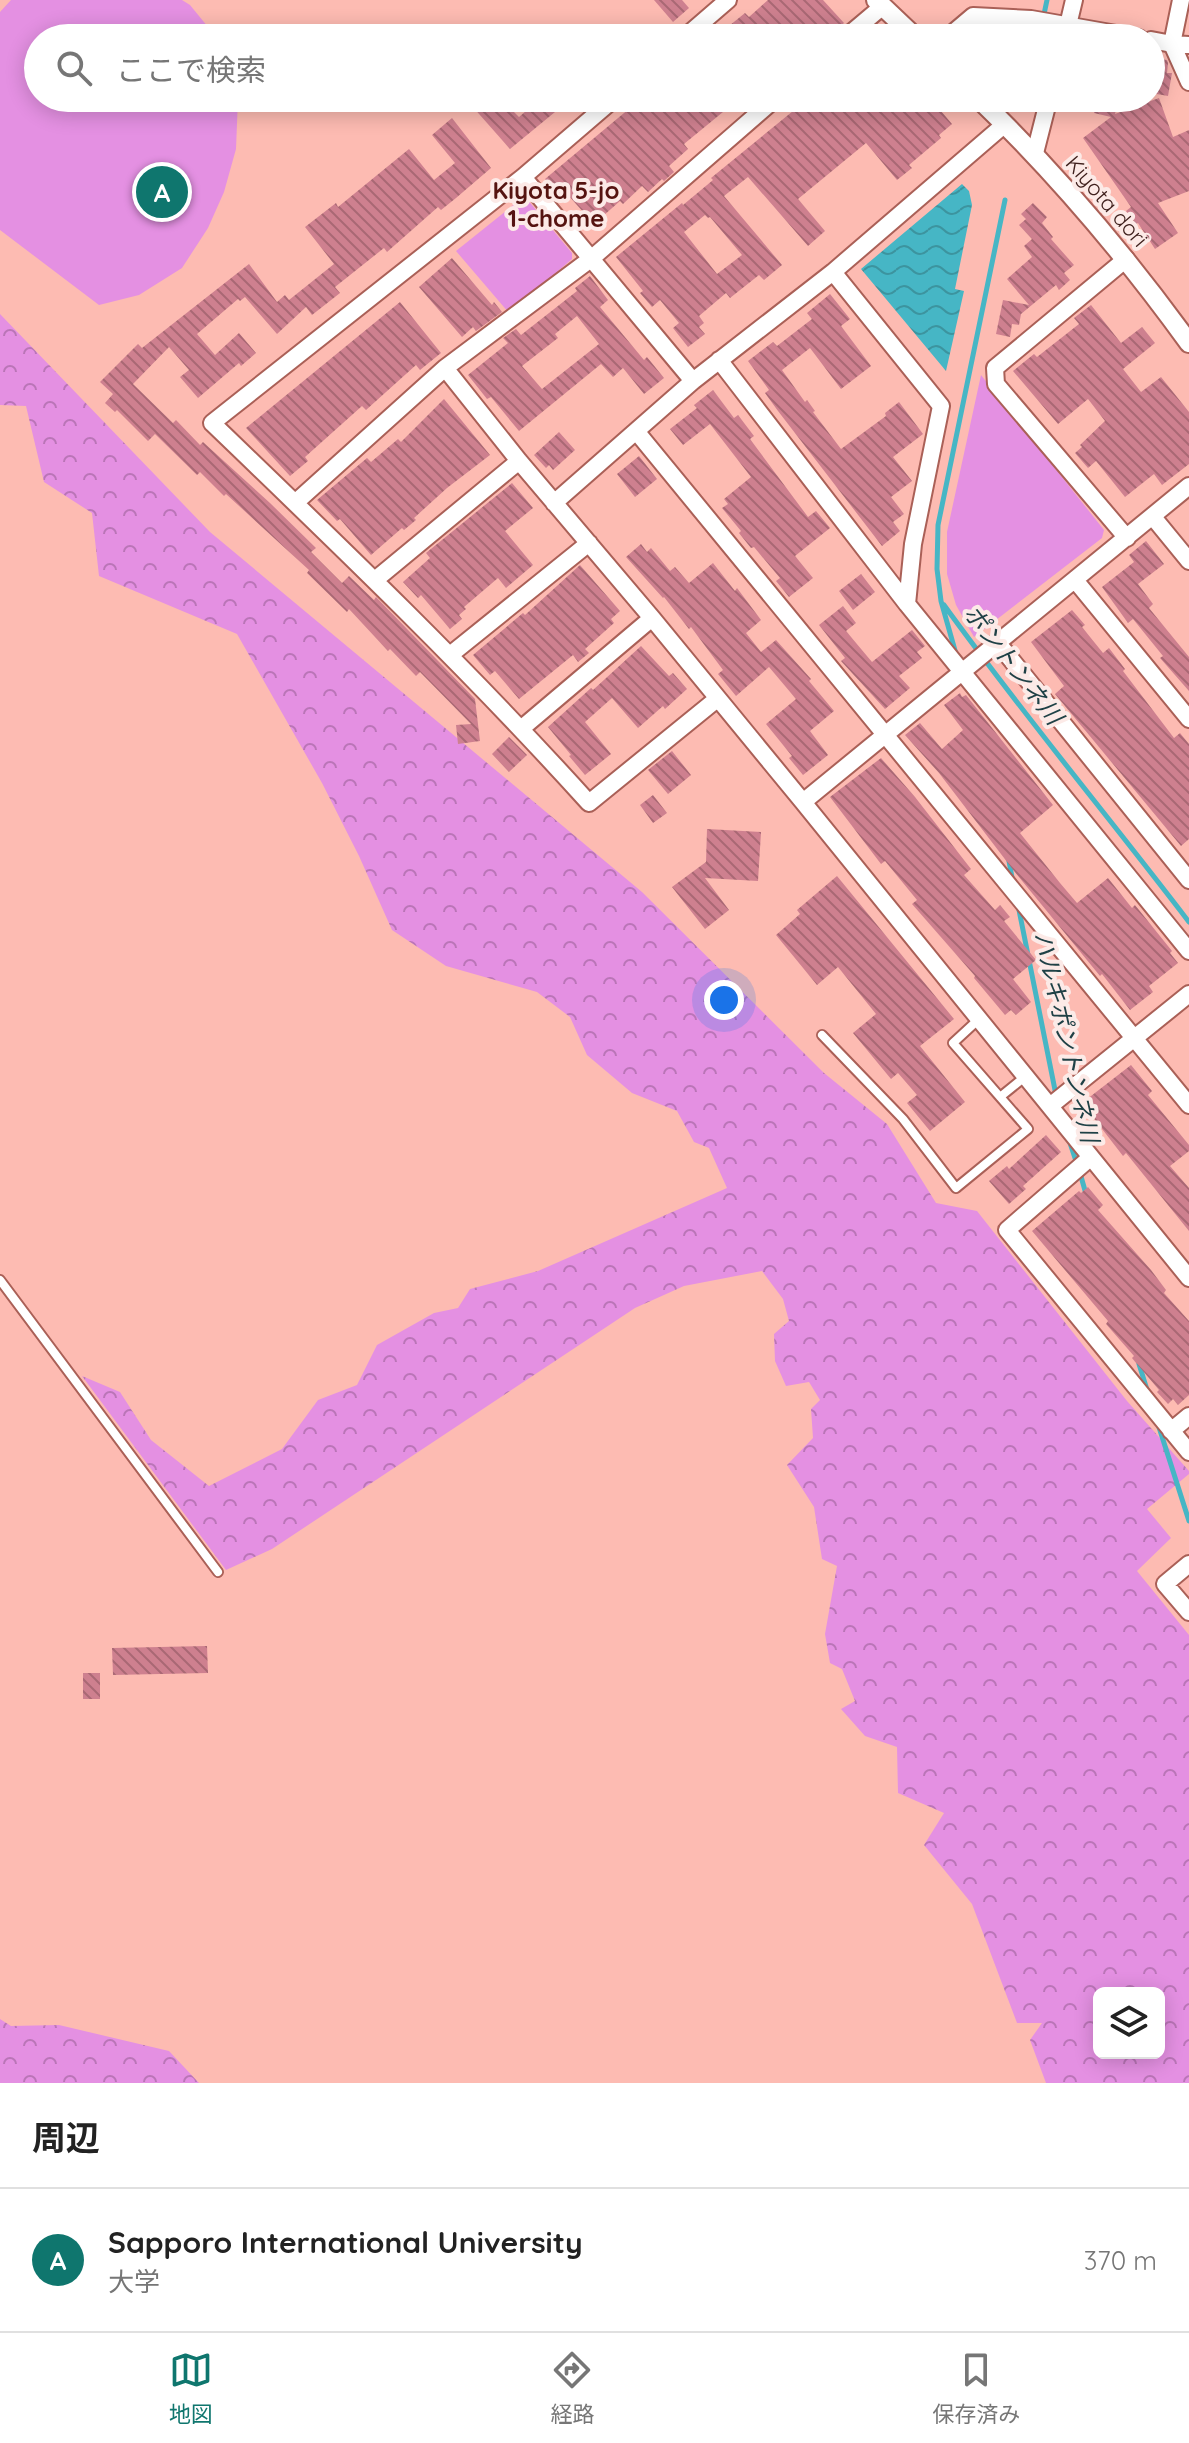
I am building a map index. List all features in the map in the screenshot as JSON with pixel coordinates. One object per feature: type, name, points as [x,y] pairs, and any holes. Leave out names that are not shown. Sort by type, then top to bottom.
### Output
[{"type":"street","points":[[700,24],[728,0]]},
{"type":"street","points":[[1019,0],[1023,18]]},
{"type":"street","points":[[1064,24],[1074,0]]},
{"type":"street","points":[[1181,0],[1181,45],[1189,82]]},
{"type":"street","points":[[859,24],[880,3],[902,24]]},
{"type":"street","points":[[964,24],[973,16],[1023,18],[1044,24]]},
{"type":"street","points":[[599,112],[523,177],[212,423],[450,655],[522,728],[589,803],[717,699]]},
{"type":"street","points":[[295,503],[445,368],[592,258],[760,112]]},
{"type":"street","name":"Kiyota dori","points":[[993,112],[1035,153],[1126,259],[1189,343]]},
{"type":"street","points":[[1035,153],[1045,112]]},
{"type":"street","points":[[554,503],[693,381],[833,272],[1005,124]]},
{"type":"street","points":[[523,177],[693,381]]},
{"type":"street","points":[[1126,259],[995,368],[996,384],[1127,538]]},
{"type":"street","points":[[833,272],[941,406],[913,544],[907,604]]},
{"type":"street","points":[[719,360],[907,604],[966,668],[1189,951]]},
{"type":"street","points":[[445,368],[803,802],[1189,1278]]},
{"type":"street","points":[[636,431],[1189,1105]]},
{"type":"street","points":[[375,580],[519,461]]},
{"type":"street","points":[[803,802],[1189,486]]},
{"type":"street","points":[[1153,517],[1189,561]]},
{"type":"street","points":[[450,655],[589,543]]},
{"type":"street","points":[[1075,580],[1189,719]]},
{"type":"street","points":[[522,728],[652,618]]},
{"type":"street","points":[[993,646],[1189,880]]},
{"type":"street","points":[[1050,1106],[1189,994]]},
{"type":"street","points":[[1090,1158],[1007,1230],[1189,1452]]},
{"type":"street","points":[[1171,1431],[1189,1416]]},
{"type":"street","points":[[1189,1564],[1165,1584],[1189,1612]]},
{"type":"lane","points":[[822,1035],[903,1119],[956,1188],[1028,1129],[953,1043],[979,1019]]},
{"type":"lane","points":[[1000,1097],[1026,1076]]},
{"type":"lane","points":[[0,1280],[218,1572]]},
{"type":"green space","points":[[11,0],[182,0],[206,24],[24,24],[24,112],[237,112],[236,149],[224,192],[208,228],[182,268],[139,295],[99,305],[0,230],[0,12]]},
{"type":"green space","points":[[522,198],[527,199],[572,253],[572,259],[509,313],[456,251]]},
{"type":"green space","points":[[0,314],[210,532],[642,892],[824,1073],[887,1124],[936,1203],[977,1211],[1127,1401],[1189,1471],[1147,1509],[1171,1538],[1137,1571],[1189,1635],[1189,2083],[1046,2083],[1030,2040],[1042,2023],[1017,2023],[972,1904],[924,1845],[944,1813],[898,1793],[897,1747],[865,1736],[841,1709],[855,1701],[842,1669],[830,1663],[825,1634],[837,1566],[822,1559],[814,1507],[787,1465],[813,1438],[811,1409],[820,1400],[809,1382],[786,1386],[775,1361],[774,1334],[789,1321],[783,1299],[762,1271],[684,1286],[635,1308],[272,1549],[226,1570],[82,1376],[120,1392],[151,1440],[209,1486],[282,1449],[318,1400],[357,1385],[377,1345],[434,1313],[458,1308],[470,1289],[538,1271],[727,1188],[709,1148],[694,1142],[677,1111],[632,1093],[587,1055],[570,1017],[537,992],[446,966],[392,930],[322,783],[237,634],[99,576],[92,513],[44,482],[26,406],[0,405]]},
{"type":"green space","points":[[981,375],[1104,530],[1102,538],[974,637],[956,605],[947,574],[947,532]]},
{"type":"green space","points":[[0,2019],[11,2026],[59,2025],[169,2051],[199,2083],[0,2083]]},
{"type":"water","points":[[962,184],[969,191],[972,205],[955,289],[964,291],[946,371],[861,269]]},
{"type":"building","points":[[654,0],[682,0],[689,8],[673,22]]},
{"type":"building","points":[[768,0],[823,0],[844,23],[731,24],[745,13],[749,17]]},
{"type":"building","points":[[1165,60],[1168,63],[1167,73],[1172,73],[1168,96],[1165,95]]},
{"type":"building","points":[[477,112],[514,112],[519,117],[525,112],[555,112],[510,149]]},
{"type":"building","points":[[625,112],[723,112],[684,144],[688,149],[669,166],[674,172],[664,181],[662,179],[648,192],[642,186],[594,224],[568,195],[562,199],[545,179]]},
{"type":"building","points":[[792,112],[942,112],[952,124],[897,180],[866,143],[798,199],[825,231],[808,246],[748,177],[724,196],[782,265],[764,280],[759,275],[730,298],[726,293],[699,316],[704,323],[699,327],[705,334],[688,347],[673,328],[679,323],[660,300],[652,307],[616,257],[713,180],[711,178]],"holes":[[[705,215],[742,255],[717,274],[684,232]]]},
{"type":"building","points":[[1164,112],[1173,137],[1189,130],[1189,191],[1158,203],[1178,233],[1155,249],[1126,211],[1131,207],[1083,138],[1111,117],[1094,113]]},
{"type":"building","points":[[452,118],[491,168],[456,198],[441,210],[438,207],[387,252],[384,248],[335,287],[340,293],[312,315],[306,307],[277,334],[245,297],[240,301],[238,299],[197,334],[215,355],[239,333],[256,353],[241,366],[239,363],[198,398],[180,377],[189,370],[169,347],[133,384],[173,423],[176,420],[200,445],[203,442],[270,503],[316,548],[311,552],[342,583],[349,576],[374,600],[376,597],[475,699],[480,741],[458,744],[456,725],[471,724],[420,672],[416,676],[390,649],[388,651],[349,609],[347,612],[307,573],[309,570],[226,494],[224,496],[200,472],[197,475],[155,434],[148,441],[117,410],[115,412],[105,403],[113,394],[100,382],[138,344],[142,348],[249,264],[277,302],[285,295],[289,300],[334,264],[305,227],[336,203],[338,207],[409,149],[434,180],[455,163],[432,135]]},
{"type":"building","points":[[1033,203],[1047,217],[1042,223],[1053,237],[1051,239],[1074,265],[1064,273],[1070,280],[1059,290],[1056,285],[1021,314],[1019,325],[1012,324],[1010,337],[996,334],[1003,300],[1029,305],[1007,279],[1032,257],[1024,246],[1032,239],[1019,225],[1026,219],[1021,214]]},
{"type":"building","points":[[452,258],[492,305],[494,302],[502,312],[476,331],[473,327],[462,337],[419,287]]},
{"type":"building","points":[[590,276],[608,300],[600,307],[644,360],[647,357],[664,378],[644,394],[623,368],[613,377],[601,364],[519,431],[468,375],[508,343],[503,338],[516,329],[521,335],[577,291],[575,288]],"holes":[[[577,316],[599,344],[542,389],[522,366],[558,338],[555,334]]]},
{"type":"building","points":[[830,294],[850,319],[841,326],[871,366],[841,389],[810,348],[782,370],[841,449],[886,416],[885,413],[899,402],[923,434],[893,457],[912,481],[891,497],[904,514],[893,522],[900,531],[882,546],[778,411],[765,393],[769,390],[748,361],[773,342],[777,346],[812,319],[807,313]]},
{"type":"building","points":[[400,302],[441,353],[420,370],[416,365],[366,410],[362,406],[305,457],[308,461],[290,476],[246,428]]},
{"type":"building","points":[[1091,305],[1121,343],[1142,327],[1155,343],[1123,369],[1141,392],[1161,377],[1189,412],[1189,464],[1162,485],[1154,474],[1125,497],[1096,461],[1088,468],[1075,453],[1105,421],[1088,399],[1058,424],[1013,371],[1034,354],[1037,357],[1079,324],[1074,318]]},
{"type":"building","points":[[713,390],[734,418],[738,415],[754,436],[750,439],[808,517],[816,511],[830,528],[795,556],[813,578],[789,597],[776,581],[780,578],[754,547],[751,548],[722,508],[728,504],[724,499],[751,477],[710,424],[683,445],[670,429],[697,408],[694,405]]},
{"type":"building","points":[[444,399],[490,455],[371,555],[340,519],[337,521],[317,500],[367,458],[371,462],[398,439],[401,442]]},
{"type":"building","points":[[559,432],[575,450],[553,470],[549,465],[546,468],[534,455]]},
{"type":"building","points":[[639,456],[657,479],[635,497],[617,474]]},
{"type":"building","points":[[512,483],[533,508],[505,531],[533,565],[506,588],[498,578],[464,607],[466,609],[459,615],[462,619],[450,629],[421,595],[418,598],[403,582],[430,558],[426,553]]},
{"type":"building","points":[[1146,541],[1164,564],[1138,584],[1153,604],[1149,608],[1189,657],[1189,691],[1160,658],[1163,656],[1133,619],[1128,623],[1102,587],[1134,562],[1129,555]]},
{"type":"building","points":[[641,544],[647,552],[651,548],[670,571],[675,567],[689,583],[713,563],[761,620],[746,633],[761,652],[776,640],[811,679],[809,681],[834,711],[810,731],[828,755],[803,775],[766,724],[796,699],[769,667],[736,696],[718,674],[723,670],[691,627],[689,629],[626,557]]},
{"type":"building","points":[[580,565],[620,611],[611,619],[614,623],[585,649],[589,653],[578,662],[573,655],[519,699],[495,671],[490,675],[473,655],[523,613],[525,615]]},
{"type":"building","points":[[861,574],[875,592],[853,610],[839,591]]},
{"type":"building","points":[[843,606],[856,623],[846,631],[872,662],[912,630],[925,646],[917,652],[922,658],[899,676],[910,688],[885,709],[841,661],[845,658],[819,625]]},
{"type":"building","points":[[1072,610],[1103,653],[1109,648],[1174,738],[1180,733],[1189,744],[1189,839],[1181,846],[1055,694],[1064,686],[1031,642]]},
{"type":"building","points":[[641,646],[669,676],[673,673],[687,689],[638,728],[612,698],[585,722],[611,754],[585,775],[548,727]]},
{"type":"building","points":[[960,693],[962,697],[966,695],[1053,805],[1020,833],[1060,883],[1077,903],[1108,878],[1132,908],[1135,905],[1172,951],[1170,953],[1178,963],[1149,986],[1153,992],[1130,1010],[905,735],[920,723],[942,749],[963,730],[944,705]]},
{"type":"building","points":[[509,737],[527,755],[509,772],[492,754]]},
{"type":"building","points":[[672,751],[691,775],[668,794],[648,770]]},
{"type":"building","points":[[881,758],[971,869],[964,875],[995,910],[1000,905],[1010,917],[1004,921],[1036,960],[1013,979],[1031,1002],[1016,1015],[1011,1010],[1005,1015],[912,904],[917,900],[885,861],[881,864],[830,797]]},
{"type":"building","points":[[653,795],[667,813],[653,823],[640,805]]},
{"type":"building","points":[[707,829],[761,832],[758,881],[705,878],[729,910],[705,929],[672,887],[706,862]]},
{"type":"building","points":[[837,876],[954,1019],[920,1046],[965,1102],[930,1131],[907,1103],[917,1095],[898,1073],[891,1079],[853,1033],[876,1014],[838,967],[817,985],[776,935],[800,914],[797,910]]},
{"type":"building","points":[[1131,1065],[1152,1091],[1148,1095],[1189,1145],[1189,1151],[1170,1166],[1189,1188],[1189,1231],[1126,1153],[1123,1156],[1082,1103]]},
{"type":"building","points":[[1046,1135],[1061,1152],[1023,1186],[1026,1189],[1009,1204],[989,1181],[1007,1166],[1009,1169]]},
{"type":"building","points":[[1088,1187],[1103,1205],[1098,1210],[1151,1270],[1166,1290],[1164,1293],[1189,1321],[1189,1395],[1178,1405],[1173,1399],[1168,1404],[1157,1392],[1159,1390],[1132,1358],[1134,1356],[1106,1324],[1108,1321],[1032,1231],[1079,1191],[1081,1193]]},
{"type":"building","points":[[207,1646],[208,1673],[113,1675],[112,1648]]},
{"type":"building","points":[[83,1673],[100,1673],[100,1699],[83,1699]]},
{"type":"waterway","name":"ポントンネ川","points":[[1042,24],[1047,0]]},
{"type":"waterway","name":"ポントンネ川","points":[[956,654],[941,601],[937,569],[938,525],[1005,200]]},
{"type":"waterway","name":"ポントンネ川","points":[[944,605],[1189,922]]},
{"type":"waterway","name":"ハルキポントンネ川","points":[[1009,861],[1013,883]]},
{"type":"waterway","name":"ハルキポントンネ川","points":[[1018,905],[1056,1095]]},
{"type":"waterway","name":"ハルキポントンネ川","points":[[1070,1143],[1077,1164]]},
{"type":"waterway","name":"ハルキポントンネ川","points":[[1080,1173],[1086,1194]]},
{"type":"waterway","name":"ハルキポントンネ川","points":[[1139,1364],[1148,1393]]},
{"type":"waterway","name":"ハルキポントンネ川","points":[[1157,1421],[1189,1521]]},
{"type":"place","name":"Sapporo International University","points":[[162,192]]},
{"type":"district","name":"Kiyota 5-jo 1-chome","points":[[556,205]]}]
